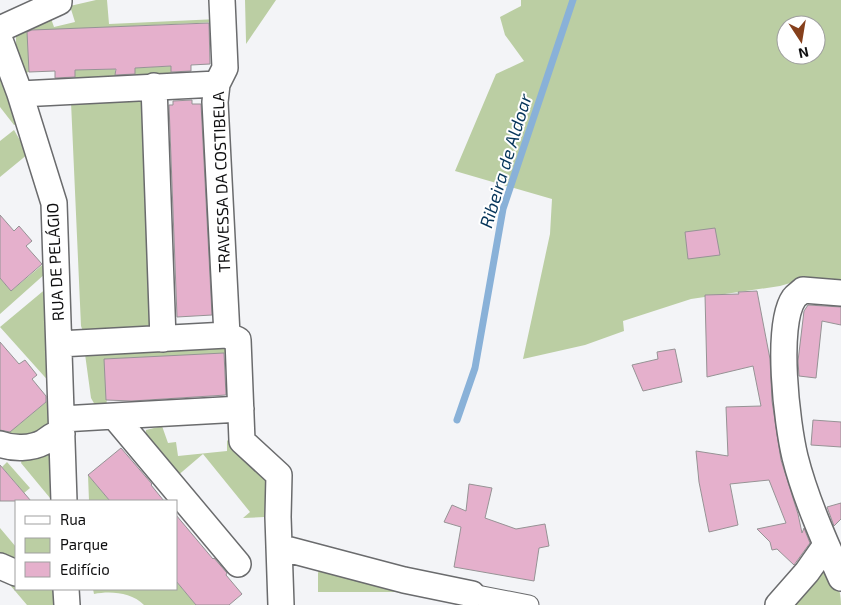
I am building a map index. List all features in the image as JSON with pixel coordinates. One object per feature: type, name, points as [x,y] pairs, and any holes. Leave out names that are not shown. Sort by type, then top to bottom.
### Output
[{"type":"street","points":[[0,29],[59,2],[59,0]]},
{"type":"street","name":"TRAVESSA DA COSTIBELA","points":[[222,0],[225,68],[217,84],[214,102],[233,338],[241,409],[242,441],[279,475],[278,517],[281,605]]},
{"type":"street","name":"RUA DE PELÁGIO","points":[[0,40],[20,94],[54,203],[64,500]]},
{"type":"street","points":[[20,94],[217,84]]},
{"type":"street","points":[[154,86],[162,339]]},
{"type":"street","points":[[841,294],[803,290],[794,298],[786,321],[784,379],[795,456],[826,545],[841,578]]},
{"type":"street","name":"RUA DE PELÁGIO","points":[[59,344],[233,338]]},
{"type":"street","points":[[0,444],[20,448],[42,443],[57,434],[62,426],[114,416],[241,409]]},
{"type":"street","points":[[114,416],[238,564]]},
{"type":"street","points":[[778,605],[807,572],[826,545]]},
{"type":"street","points":[[279,547],[404,580],[529,605]]},
{"type":"street","points":[[0,566],[15,573]]},
{"type":"street","points":[[66,590],[67,605]]},
{"type":"green space","points":[[96,0],[107,0],[109,24],[218,19],[218,22],[28,31],[29,72],[26,73],[16,48],[16,34],[49,13],[54,27],[75,22],[70,6]]},
{"type":"green space","points":[[245,0],[276,0],[246,44],[246,41]]},
{"type":"green space","points":[[521,0],[841,0],[841,282],[804,279],[780,286],[691,299],[623,321],[624,331],[585,345],[523,359],[550,234],[552,199],[455,171],[496,74],[524,61],[505,35],[500,17],[521,6]]},
{"type":"green space","points":[[171,66],[171,77],[135,78],[135,68]]},
{"type":"green space","points":[[115,69],[115,79],[75,81],[75,70]]},
{"type":"green space","points":[[0,72],[17,124],[14,125],[0,107]]},
{"type":"green space","points":[[142,93],[151,328],[84,334],[81,326],[71,102]]},
{"type":"green space","points":[[14,130],[28,154],[0,177],[0,141]]},
{"type":"green space","points":[[47,261],[46,273],[0,314],[0,278],[11,291]]},
{"type":"green space","points":[[48,287],[52,385],[0,327]]},
{"type":"green space","points":[[223,340],[233,353],[105,359],[107,411],[95,405],[91,398],[85,354]]},
{"type":"green space","points":[[52,397],[51,417],[48,425],[40,434],[0,437],[0,408],[16,427]]},
{"type":"green space","points":[[162,426],[168,443],[176,442],[178,456],[227,451],[227,440],[274,482],[264,517],[243,518],[250,512],[203,454],[176,477],[145,437],[146,430]]},
{"type":"green space","points":[[48,451],[51,453],[52,499],[21,463],[22,459]]},
{"type":"green space","points":[[7,462],[30,488],[24,493],[2,467]]},
{"type":"green space","points":[[88,475],[109,500],[89,500]]},
{"type":"green space","points":[[0,528],[15,546],[15,567],[0,560]]},
{"type":"green space","points":[[824,564],[839,588],[841,605],[789,605]]},
{"type":"green space","points":[[319,570],[418,592],[318,592]]},
{"type":"green space","points":[[2,578],[15,581],[15,590],[57,590],[58,605],[27,605]]},
{"type":"green space","points":[[178,583],[196,605],[144,605],[127,595],[94,594],[93,590],[178,590]]},
{"type":"building","points":[[209,23],[210,64],[191,65],[191,71],[171,72],[171,66],[135,68],[135,74],[115,75],[116,69],[75,70],[75,77],[55,78],[55,71],[29,72],[27,32],[32,30]]},
{"type":"building","points":[[192,100],[192,104],[201,104],[212,315],[177,317],[169,105],[173,105],[173,101]]},
{"type":"building","points":[[0,215],[14,231],[19,226],[32,241],[26,246],[42,264],[11,291],[0,278]]},
{"type":"building","points":[[715,228],[720,255],[688,259],[685,232]]},
{"type":"building","points":[[757,291],[770,359],[772,401],[781,460],[802,533],[804,528],[810,543],[794,565],[777,549],[772,550],[770,542],[757,529],[786,523],[769,480],[730,484],[738,525],[709,532],[699,482],[696,451],[728,456],[726,407],[761,406],[753,366],[707,377],[705,295],[739,294],[738,292]]},
{"type":"building","points":[[808,305],[841,307],[841,325],[822,321],[816,378],[799,376],[798,361],[804,311]]},
{"type":"building","points":[[0,342],[19,364],[25,360],[37,375],[32,379],[46,396],[46,402],[10,432],[0,430]]},
{"type":"building","points":[[675,349],[682,382],[643,391],[632,365],[658,359],[657,352]]},
{"type":"building","points":[[224,353],[226,395],[132,401],[106,400],[104,359]]},
{"type":"building","points":[[813,420],[841,422],[841,447],[811,445]]},
{"type":"building","points":[[121,448],[163,500],[109,500],[88,475]]},
{"type":"building","points":[[0,465],[30,500],[0,501]]},
{"type":"building","points":[[469,484],[492,488],[485,518],[516,529],[545,524],[549,546],[539,548],[534,581],[454,567],[461,527],[444,522],[452,505],[466,511]]},
{"type":"building","points":[[841,503],[841,519],[834,526],[827,507]]},
{"type":"building","points":[[178,517],[227,573],[226,575],[242,594],[229,605],[196,605],[178,583]]},
{"type":"waterway","name":"Ribeira de Aldoar","points":[[457,420],[475,368],[503,209],[573,0]]}]
